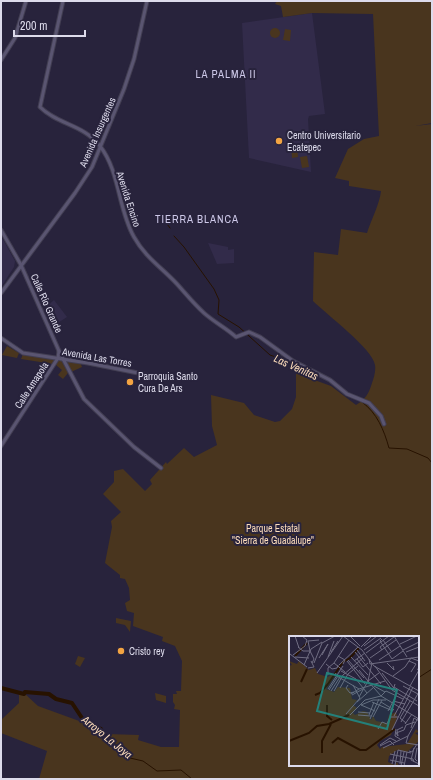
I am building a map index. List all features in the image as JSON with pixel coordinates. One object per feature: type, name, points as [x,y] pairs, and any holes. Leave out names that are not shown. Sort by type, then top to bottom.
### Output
[{"type":"main road","points":[[1,60],[15,38],[26,1]]},
{"type":"main road","name":"Avenida Encino","points":[[63,1],[40,107],[52,118],[86,132],[101,147],[108,161],[132,233],[143,249],[158,268],[177,284],[192,303],[236,337],[247,333],[265,340],[293,361],[330,380],[347,394],[369,403],[381,416],[384,424]]},
{"type":"main road","name":"Avenida Insurgentes","points":[[1,293],[86,177],[101,147],[131,67],[147,1]]},
{"type":"main road","name":"Calle Río Grande","points":[[1,230],[21,265],[59,351],[84,399],[134,447],[161,468]]},
{"type":"main road","name":"Avenida Las Torres","points":[[1,338],[23,353],[64,359],[168,379]]},
{"type":"main road","name":"Calle Amapola","points":[[1,446],[58,358],[59,351]]},
{"type":"shaded area","points":[[312,13],[325,114],[309,116],[308,119],[311,172],[249,158],[242,23]]},
{"type":"shaded area","points":[[1,236],[15,261],[14,267],[1,287]]},
{"type":"shaded area","points":[[208,243],[228,247],[228,250],[234,249],[234,263],[217,264]]},
{"type":"shaded area","points":[[54,300],[67,317],[50,328],[43,310]]},
{"type":"green space","name":"Parque Estatal \"Sierra de Guadalupe\"","points":[[277,1],[432,1],[432,123],[415,126],[432,124],[432,779],[39,779],[47,751],[1,733],[1,720],[19,703],[19,692],[24,693],[38,706],[82,722],[107,734],[139,735],[138,740],[161,747],[179,747],[180,710],[174,709],[175,705],[173,702],[173,694],[177,694],[176,691],[181,691],[182,661],[175,646],[162,641],[163,637],[133,626],[134,613],[127,611],[125,603],[130,600],[129,588],[125,579],[120,578],[120,575],[105,563],[112,527],[111,521],[121,512],[103,494],[114,482],[114,471],[123,469],[145,491],[152,484],[150,480],[166,462],[167,464],[184,448],[194,457],[217,445],[212,426],[211,395],[244,403],[254,415],[275,422],[280,421],[292,409],[296,397],[296,374],[301,371],[309,378],[331,386],[356,405],[367,396],[370,390],[375,372],[375,365],[372,358],[358,341],[313,301],[314,252],[338,255],[341,229],[367,233],[380,196],[381,191],[349,186],[349,181],[335,178],[348,149],[364,139],[379,136],[373,14],[312,13],[283,17],[281,6],[275,4]]},
{"type":"green space","points":[[273,28],[277,28],[279,29],[279,37],[273,38],[270,35],[270,31]]},
{"type":"green space","points":[[285,29],[291,30],[290,41],[283,40]]},
{"type":"green space","points":[[291,145],[297,145],[298,157],[292,158]]},
{"type":"green space","points":[[307,156],[309,167],[302,168],[300,157]]},
{"type":"green space","points":[[7,346],[19,353],[17,358],[2,355]]},
{"type":"green space","points":[[23,354],[56,358],[53,364],[21,359]]},
{"type":"green space","points":[[59,360],[61,360],[68,373],[63,379],[58,375],[62,370],[56,365]]},
{"type":"green space","points":[[67,361],[80,362],[82,367],[71,372]]},
{"type":"green space","points":[[116,618],[131,621],[130,632],[125,625],[116,623]]},
{"type":"green space","points":[[78,656],[85,658],[80,667],[75,664]]},
{"type":"green space","points":[[155,693],[166,696],[166,703],[156,700]]},
{"type":"waterway","name":"Las Venitas","points":[[167,224],[170,228]]},
{"type":"waterway","name":"Las Venitas","points":[[174,236],[184,247],[214,289],[219,300],[218,314],[239,327],[270,355],[295,364]]},
{"type":"waterway","name":"Las Venitas","points":[[347,396],[353,398]]},
{"type":"waterway","name":"Las Venitas","points":[[362,402],[372,411],[379,422],[389,448],[407,449],[428,458],[432,463]]},
{"type":"waterway","name":"Las Venitas","points":[[419,677],[432,669]]},
{"type":"waterway","name":"Arroyo La Joya","points":[[1,688],[24,694],[25,692],[49,694],[56,699],[72,703],[84,721],[101,729],[102,733],[112,741]]},
{"type":"waterway","name":"Arroyo La Joya","points":[[112,741],[130,758],[143,761],[157,771],[181,770],[192,779]]},
{"type":"place","name":"Centro Universitario Ecatepec","points":[[279,141]]},
{"type":"place","name":"Parroquia Santo Cura De Ars","points":[[130,382]]},
{"type":"place","name":"Cristo rey","points":[[121,651]]},
{"type":"district","name":"LA PALMA II","points":[[226,74]]},
{"type":"district","name":"TIERRA BLANCA","points":[[197,219]]}]
